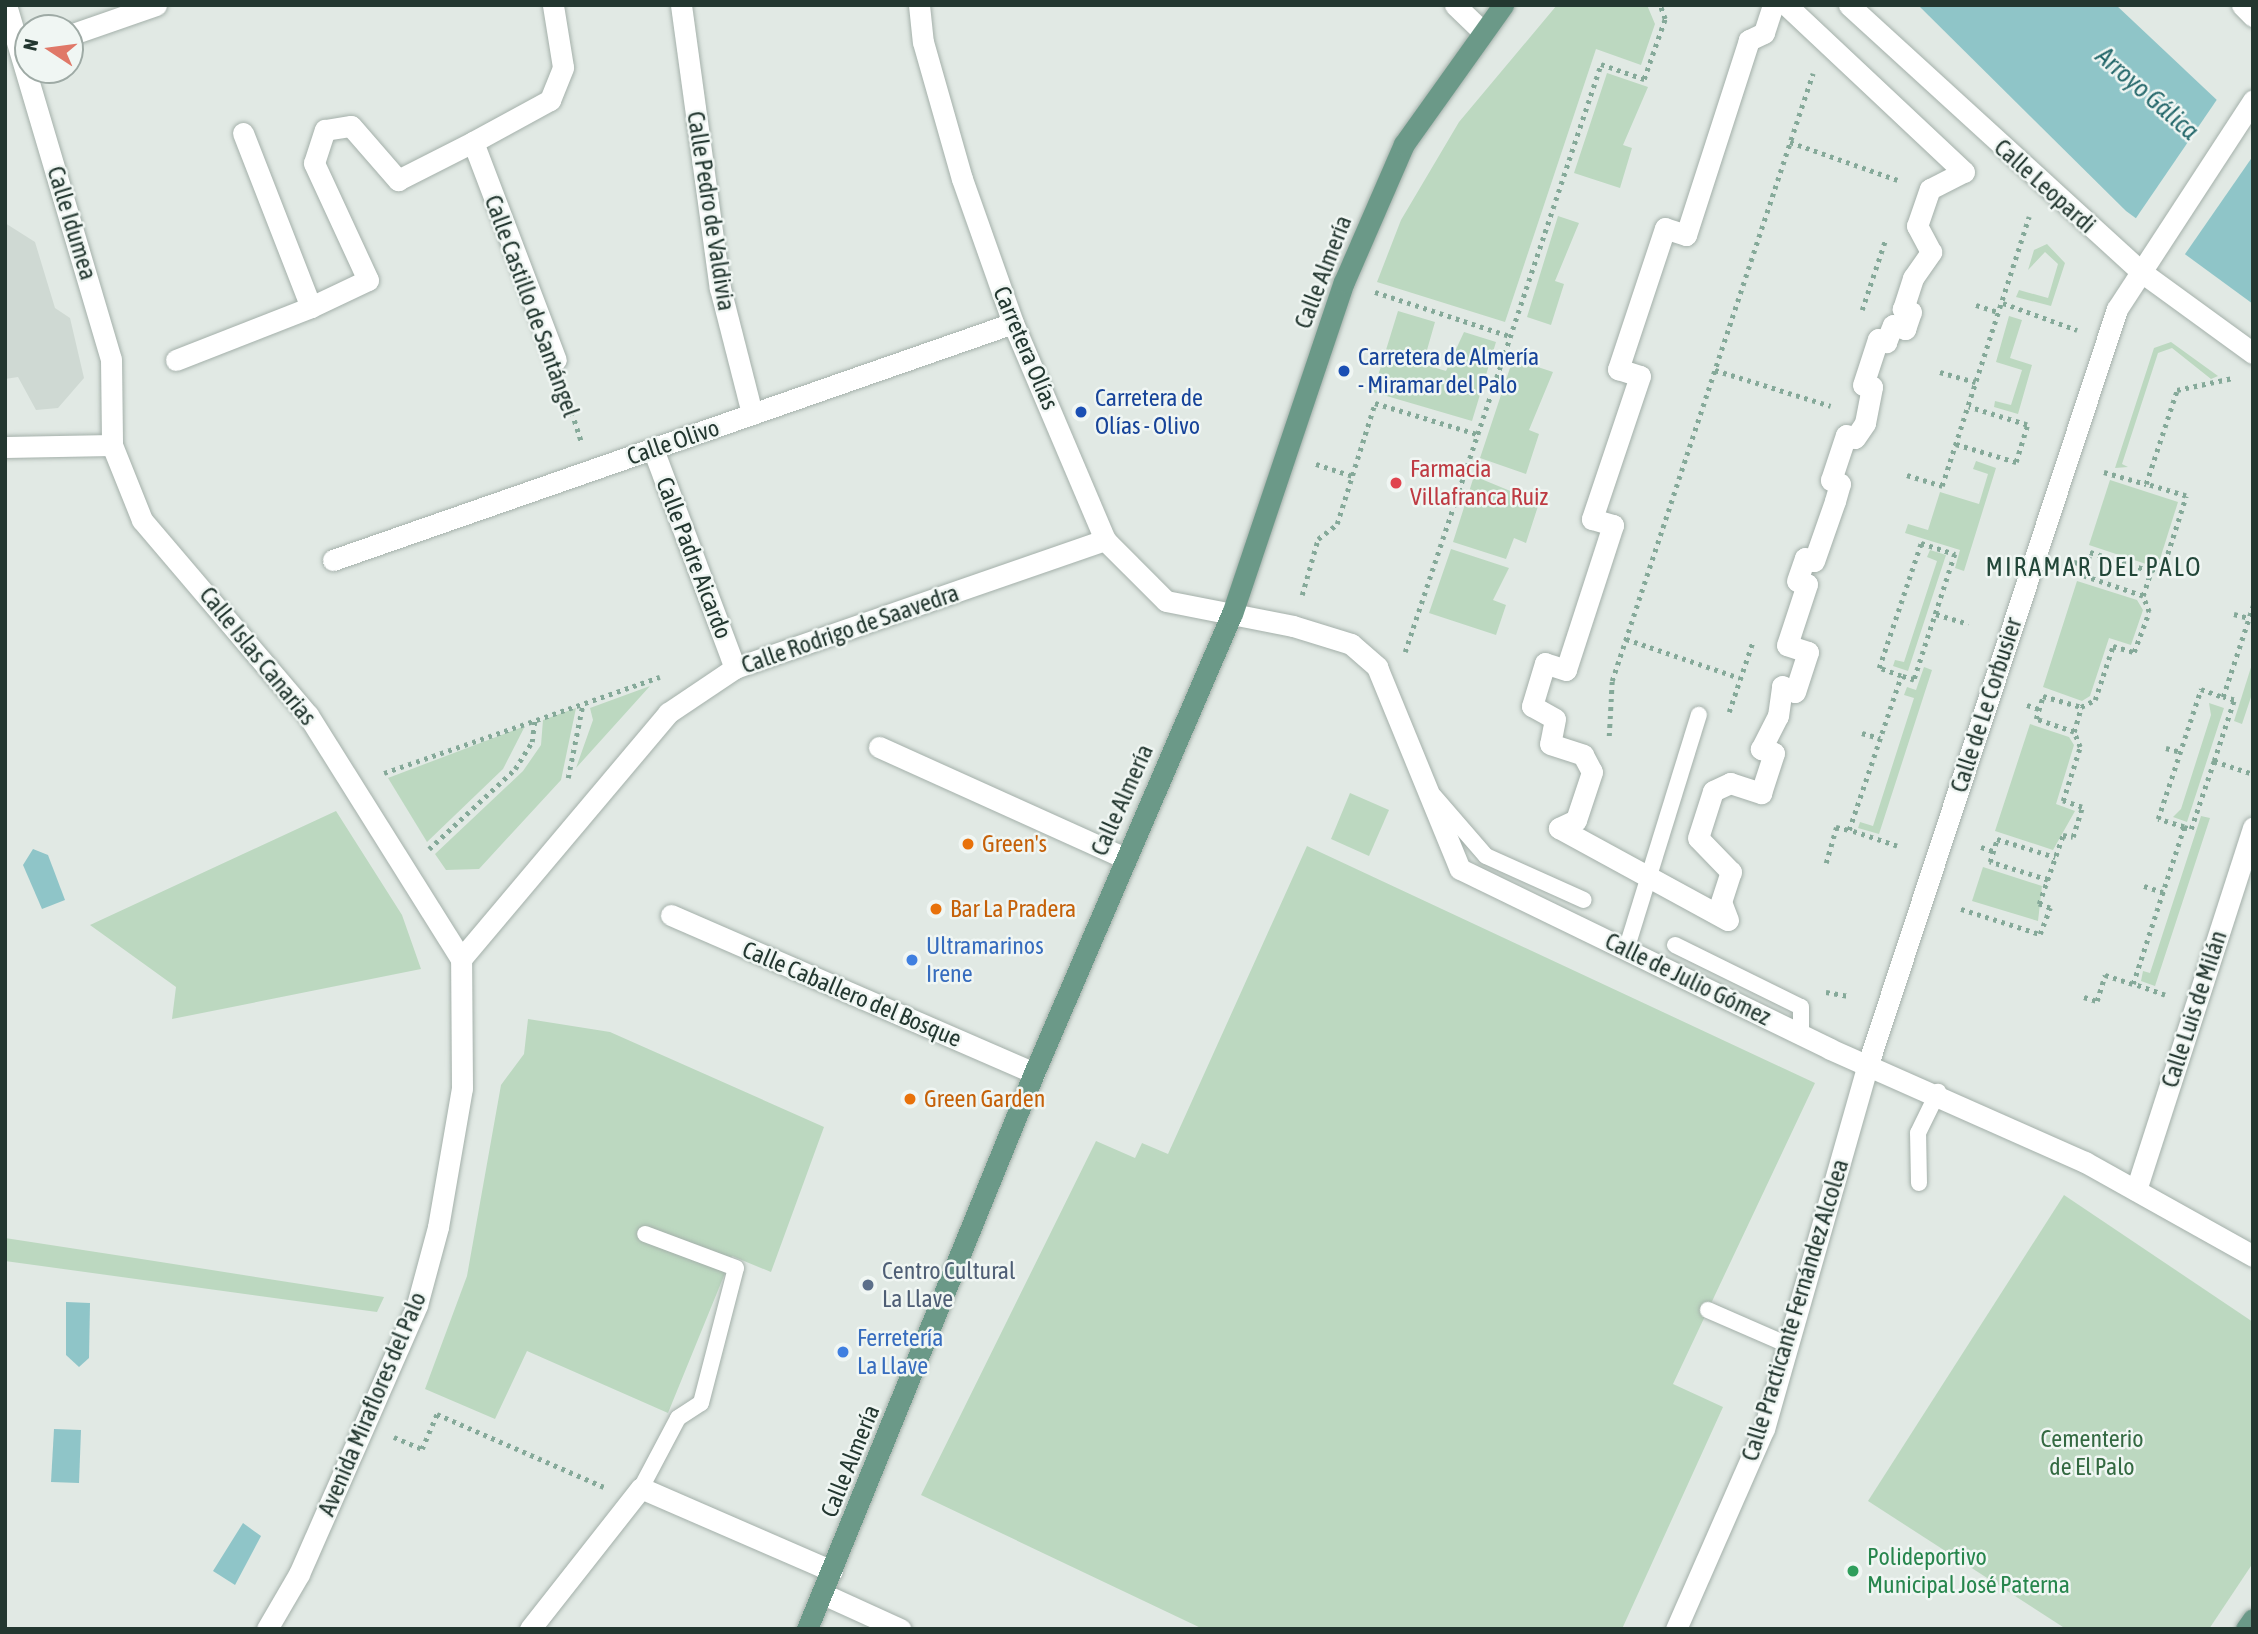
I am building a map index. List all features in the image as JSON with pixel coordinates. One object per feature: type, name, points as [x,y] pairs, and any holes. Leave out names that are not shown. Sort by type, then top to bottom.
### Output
[{"type":"main road","name":"Calle Almería","points":[[807,1629],[1034,1073],[1232,614],[1288,456],[1344,282],[1404,144],[1481,30],[1503,5]]},
{"type":"main road","points":[[2246,1629],[2253,1619]]},
{"type":"street","name":"Calle Idumea","points":[[6,5],[14,25]]},
{"type":"street","points":[[84,29],[156,5]]},
{"type":"street","points":[[176,360],[311,307],[368,280],[314,163],[325,130],[351,126],[398,180],[550,100],[563,67],[553,5]]},
{"type":"street","name":"Calle Pedro de Valdivia","points":[[681,5],[720,288],[752,414]]},
{"type":"street","name":"Carretera Olías","points":[[919,5],[923,42],[962,179],[1013,323],[1105,540],[1166,601],[1232,614]]},
{"type":"street","points":[[1455,5],[1481,30]]},
{"type":"street","points":[[1773,5],[1764,33],[1749,40],[1686,235],[1665,228],[1618,369],[1640,376],[1592,519],[1613,525],[1566,670],[1545,663],[1532,706],[1555,719],[1550,744],[1583,755],[1592,772],[1576,820],[1559,828],[1728,920],[1721,902],[1731,872],[1698,838],[1713,791],[1730,783],[1761,793],[1774,753],[1761,749],[1778,716],[1782,686],[1795,692],[1808,652],[1787,645],[1807,584],[1797,581],[1805,558],[1814,561],[1830,514],[1840,484],[1831,480],[1846,435],[1855,438],[1865,423],[1872,387],[1863,385],[1878,339],[1886,342],[1892,325],[1905,329],[1911,312],[1903,309],[1917,264],[1926,267],[1931,252],[1917,226],[1930,188],[1964,172],[1786,5]]},
{"type":"street","name":"Calle Leopardi","points":[[1849,5],[2253,353]]},
{"type":"street","points":[[2242,5],[2253,16]]},
{"type":"street","name":"Calle Idumea","points":[[34,84],[111,359],[112,445]]},
{"type":"street","name":"Calle de Le Corbusier","points":[[1868,1064],[2117,309],[2145,261],[2251,102]]},
{"type":"street","points":[[243,133],[311,307]]},
{"type":"street","name":"Calle Castillo de Santángel","points":[[473,142],[556,360]]},
{"type":"street","name":"Calle Olivo","points":[[333,560],[1013,323]]},
{"type":"street","points":[[5,447],[112,445]]},
{"type":"street","name":"Calle Islas Canarias","points":[[112,445],[142,520],[308,715],[461,959]]},
{"type":"street","name":"Calle Padre Aicardo","points":[[653,449],[735,668]]},
{"type":"street","name":"Calle Rodrigo de Saavedra","points":[[461,959],[668,713],[735,668],[1105,540]]},
{"type":"street","name":"Calle de Julio Gómez","points":[[1232,614],[1293,626],[1351,644],[1377,667],[1434,796],[1460,869],[1626,947],[1801,1035],[1938,1092],[2136,1190],[2253,1255]]},
{"type":"street","points":[[879,747],[1125,858]]},
{"type":"street","name":"Calle Luis de Milán","points":[[2136,1190],[2253,827]]},
{"type":"street","name":"Calle Caballero del Bosque","points":[[671,915],[1034,1073]]},
{"type":"street","name":"Avenida Miraflores del Palo","points":[[267,1629],[299,1574],[417,1305],[439,1227],[462,1088],[461,959]]},
{"type":"street","name":"Calle Practicante Fernández Alcolea","points":[[1681,1627],[1764,1429],[1868,1064]]},
{"type":"street","points":[[530,1629],[641,1488],[832,1572]]},
{"type":"street","points":[[823,1594],[900,1629]]},
{"type":"lane","points":[[1626,947],[1699,715]]},
{"type":"lane","points":[[1434,796],[1486,856],[1584,900]]},
{"type":"lane","points":[[1675,945],[1801,1007],[1801,1035]]},
{"type":"lane","points":[[1919,1183],[1918,1133],[1938,1092]]},
{"type":"lane","points":[[641,1488],[678,1418],[701,1403],[736,1268],[645,1234]]},
{"type":"lane","points":[[1707,1310],[1788,1345]]},
{"type":"path","points":[[1390,696],[1601,64],[1644,79],[1665,19],[1660,5]]},
{"type":"path","points":[[1608,747],[1612,681],[1824,40]]},
{"type":"path","points":[[1790,142],[1905,182]]},
{"type":"path","points":[[1907,475],[1942,486],[2029,217]]},
{"type":"path","points":[[1344,282],[1510,336]]},
{"type":"path","points":[[2003,303],[2029,311]]},
{"type":"path","points":[[1976,305],[2000,313]]},
{"type":"path","name":"Calle Castillo de Santángel","points":[[556,360],[591,470]]},
{"type":"path","points":[[1715,370],[1830,406]]},
{"type":"path","points":[[1940,372],[1976,382]]},
{"type":"path","points":[[2147,484],[2177,390],[2231,382],[2238,372]]},
{"type":"path","points":[[1293,626],[1318,539],[1337,524],[1375,403],[1477,434]]},
{"type":"path","points":[[1956,444],[2015,462],[2023,446],[2027,425],[1969,407]]},
{"type":"path","points":[[1288,456],[1353,475]]},
{"type":"path","points":[[2074,732],[2036,719],[2043,696],[2081,707],[2095,700],[2113,646],[2134,652],[2149,612],[2143,596],[2151,571],[2165,562],[2186,496],[2104,472]]},
{"type":"path","points":[[1921,543],[1955,554],[1914,680],[1901,676],[1880,668],[1921,543]]},
{"type":"path","points":[[2143,596],[2084,576],[2090,552],[2151,571]]},
{"type":"path","points":[[2074,562],[2087,565]]},
{"type":"path","points":[[2223,696],[2253,606]]},
{"type":"path","points":[[1936,614],[1968,624]]},
{"type":"path","points":[[2234,614],[2249,618]]},
{"type":"path","points":[[1626,639],[1740,678]]},
{"type":"path","points":[[379,775],[535,718],[667,675]]},
{"type":"path","points":[[1849,830],[1901,676]]},
{"type":"path","points":[[2201,689],[2234,700],[2191,830],[2158,819],[2181,752],[2201,689]]},
{"type":"path","points":[[566,785],[579,747],[583,703]]},
{"type":"path","points":[[2027,705],[2039,709]]},
{"type":"path","points":[[1961,909],[2040,934],[2050,908],[2039,905],[2063,835],[2073,838],[2082,807],[2063,801],[2080,747],[2074,732],[2081,707]]},
{"type":"path","points":[[426,852],[515,769],[532,742],[535,718]]},
{"type":"path","points":[[1862,733],[1880,738]]},
{"type":"path","points":[[2166,748],[2181,752]]},
{"type":"path","points":[[2214,761],[2253,774]]},
{"type":"path","points":[[1826,863],[1836,827],[1897,846]]},
{"type":"path","points":[[2133,984],[2184,827]]},
{"type":"path","points":[[2048,880],[1990,862],[1993,851],[1997,839],[2055,857]]},
{"type":"path","points":[[1981,847],[1993,851]]},
{"type":"path","points":[[2144,886],[2162,892]]},
{"type":"path","points":[[2084,997],[2097,1001],[2105,975],[2149,990]]},
{"type":"path","points":[[394,1437],[422,1449],[437,1414],[605,1488]]},
{"type":"shaded area","points":[[5,223],[35,242],[55,308],[70,318],[84,378],[58,408],[36,410],[18,377],[5,379]]},
{"type":"green space","points":[[1557,5],[1647,5],[1655,24],[1641,65],[1596,49],[1505,322],[1377,282],[1401,220],[1459,122]]},
{"type":"green space","points":[[1607,73],[1648,87],[1623,145],[1632,148],[1620,188],[1574,173]]},
{"type":"green space","points":[[1558,216],[1579,223],[1555,281],[1564,284],[1551,325],[1527,317]]},
{"type":"green space","points":[[2047,244],[2065,263],[2051,306],[2016,297],[2019,290],[2048,298],[2058,264],[2045,252],[2028,270],[2034,250]]},
{"type":"green space","points":[[1398,311],[1435,322],[1423,364],[1446,371],[1464,332],[1496,342],[1472,421],[1373,392]]},
{"type":"green space","points":[[2009,316],[2022,320],[2010,358],[2032,365],[2018,414],[1994,407],[1995,401],[2011,405],[2022,370],[1996,362]]},
{"type":"green space","points":[[2171,342],[2218,376],[2211,379],[2172,348],[2158,353],[2122,464],[2128,467],[2115,468],[2154,348]]},
{"type":"green space","points":[[1513,359],[1553,372],[1529,430],[1539,434],[1526,474],[1480,458]]},
{"type":"green space","points":[[1976,461],[1996,468],[1964,571],[1955,568],[1960,550],[1905,533],[1908,524],[1928,530],[1940,492],[1979,504],[1988,474],[1973,469]]},
{"type":"green space","points":[[1474,476],[1539,503],[1526,543],[1514,538],[1506,559],[1453,542]]},
{"type":"green space","points":[[2110,480],[2178,502],[2160,559],[2149,565],[2089,545]]},
{"type":"green space","points":[[1451,549],[1509,568],[1493,600],[1506,605],[1496,635],[1429,613]]},
{"type":"green space","points":[[1930,550],[1946,555],[1908,671],[1893,666],[1895,660],[1904,662],[1937,561],[1927,557]]},
{"type":"green space","points":[[2077,581],[2137,600],[2143,610],[2131,645],[2109,638],[2090,696],[2082,701],[2043,687]]},
{"type":"green space","points":[[2253,661],[2253,691],[2242,724],[2234,721]]},
{"type":"green space","points":[[1924,667],[1932,670],[1879,834],[1858,828],[1860,822],[1873,826],[1914,698],[1904,695],[1907,687],[1916,690]]},
{"type":"green space","points":[[650,686],[576,768],[593,720],[590,708]]},
{"type":"green space","points":[[2209,703],[2224,708],[2187,822],[2173,817],[2181,809],[2211,715]]},
{"type":"green space","points":[[576,708],[561,780],[479,869],[446,870],[435,854],[523,771],[541,745],[543,720]]},
{"type":"green space","points":[[2030,724],[2069,737],[2074,745],[2056,804],[2075,811],[2053,850],[1995,831]]},
{"type":"green space","points":[[525,726],[503,769],[427,842],[388,778]]},
{"type":"green space","points":[[1350,793],[1389,810],[1369,856],[1331,839]]},
{"type":"green space","points":[[336,811],[402,915],[421,969],[172,1019],[176,987],[90,925]]},
{"type":"green space","points":[[2201,816],[2210,818],[2155,986],[2141,981],[2143,971],[2150,973]]},
{"type":"green space","points":[[1307,846],[1815,1083],[1673,1384],[1723,1407],[1622,1629],[1203,1629],[921,1495],[1096,1141],[1135,1158],[1142,1143],[1168,1154]]},
{"type":"green space","points":[[1983,867],[2042,886],[2038,921],[1972,901]]},
{"type":"green space","points":[[528,1019],[610,1032],[824,1127],[771,1272],[732,1256],[668,1413],[527,1351],[495,1419],[425,1389],[467,1276],[501,1085],[524,1054]]},
{"type":"green space","name":"Cementerio de El Palo","points":[[2064,1195],[2253,1322],[2253,1563],[2209,1629],[2066,1629],[1868,1501]]},
{"type":"green space","points":[[5,1238],[384,1297],[377,1312],[5,1261]]},
{"type":"water","name":"Arroyo Gálica","points":[[1918,5],[2116,5],[2253,134],[2253,304],[2126,211]]},
{"type":"water","points":[[33,849],[48,855],[65,900],[42,909],[23,865]]},
{"type":"water","points":[[66,1302],[90,1303],[89,1358],[79,1367],[66,1355]]},
{"type":"water","points":[[54,1429],[81,1430],[79,1483],[51,1482]]},
{"type":"water","points":[[243,1523],[261,1536],[235,1585],[213,1571]]},
{"type":"pier","points":[[2218,98],[2253,129],[2253,156],[2183,257],[2134,221]]},
{"type":"place","name":"Carretera de Almería - Miramar del Palo","points":[[1344,371]]},
{"type":"place","name":"Carretera de Olías - Olivo","points":[[1081,412]]},
{"type":"place","name":"Farmacia Villafranca Ruiz","points":[[1396,483]]},
{"type":"place","name":"Green's","points":[[968,844]]},
{"type":"place","name":"Bar La Pradera","points":[[936,909]]},
{"type":"place","name":"Ultramarinos Irene","points":[[912,960]]},
{"type":"place","name":"Green Garden","points":[[910,1099]]},
{"type":"place","name":"Centro Cultural La Llave","points":[[868,1285]]},
{"type":"place","name":"Ferretería La Llave","points":[[843,1352]]},
{"type":"place","name":"Polideportivo Municipal José Paterna","points":[[1853,1571]]},
{"type":"district","name":"MIRAMAR DEL PALO","points":[[2094,568]]}]
